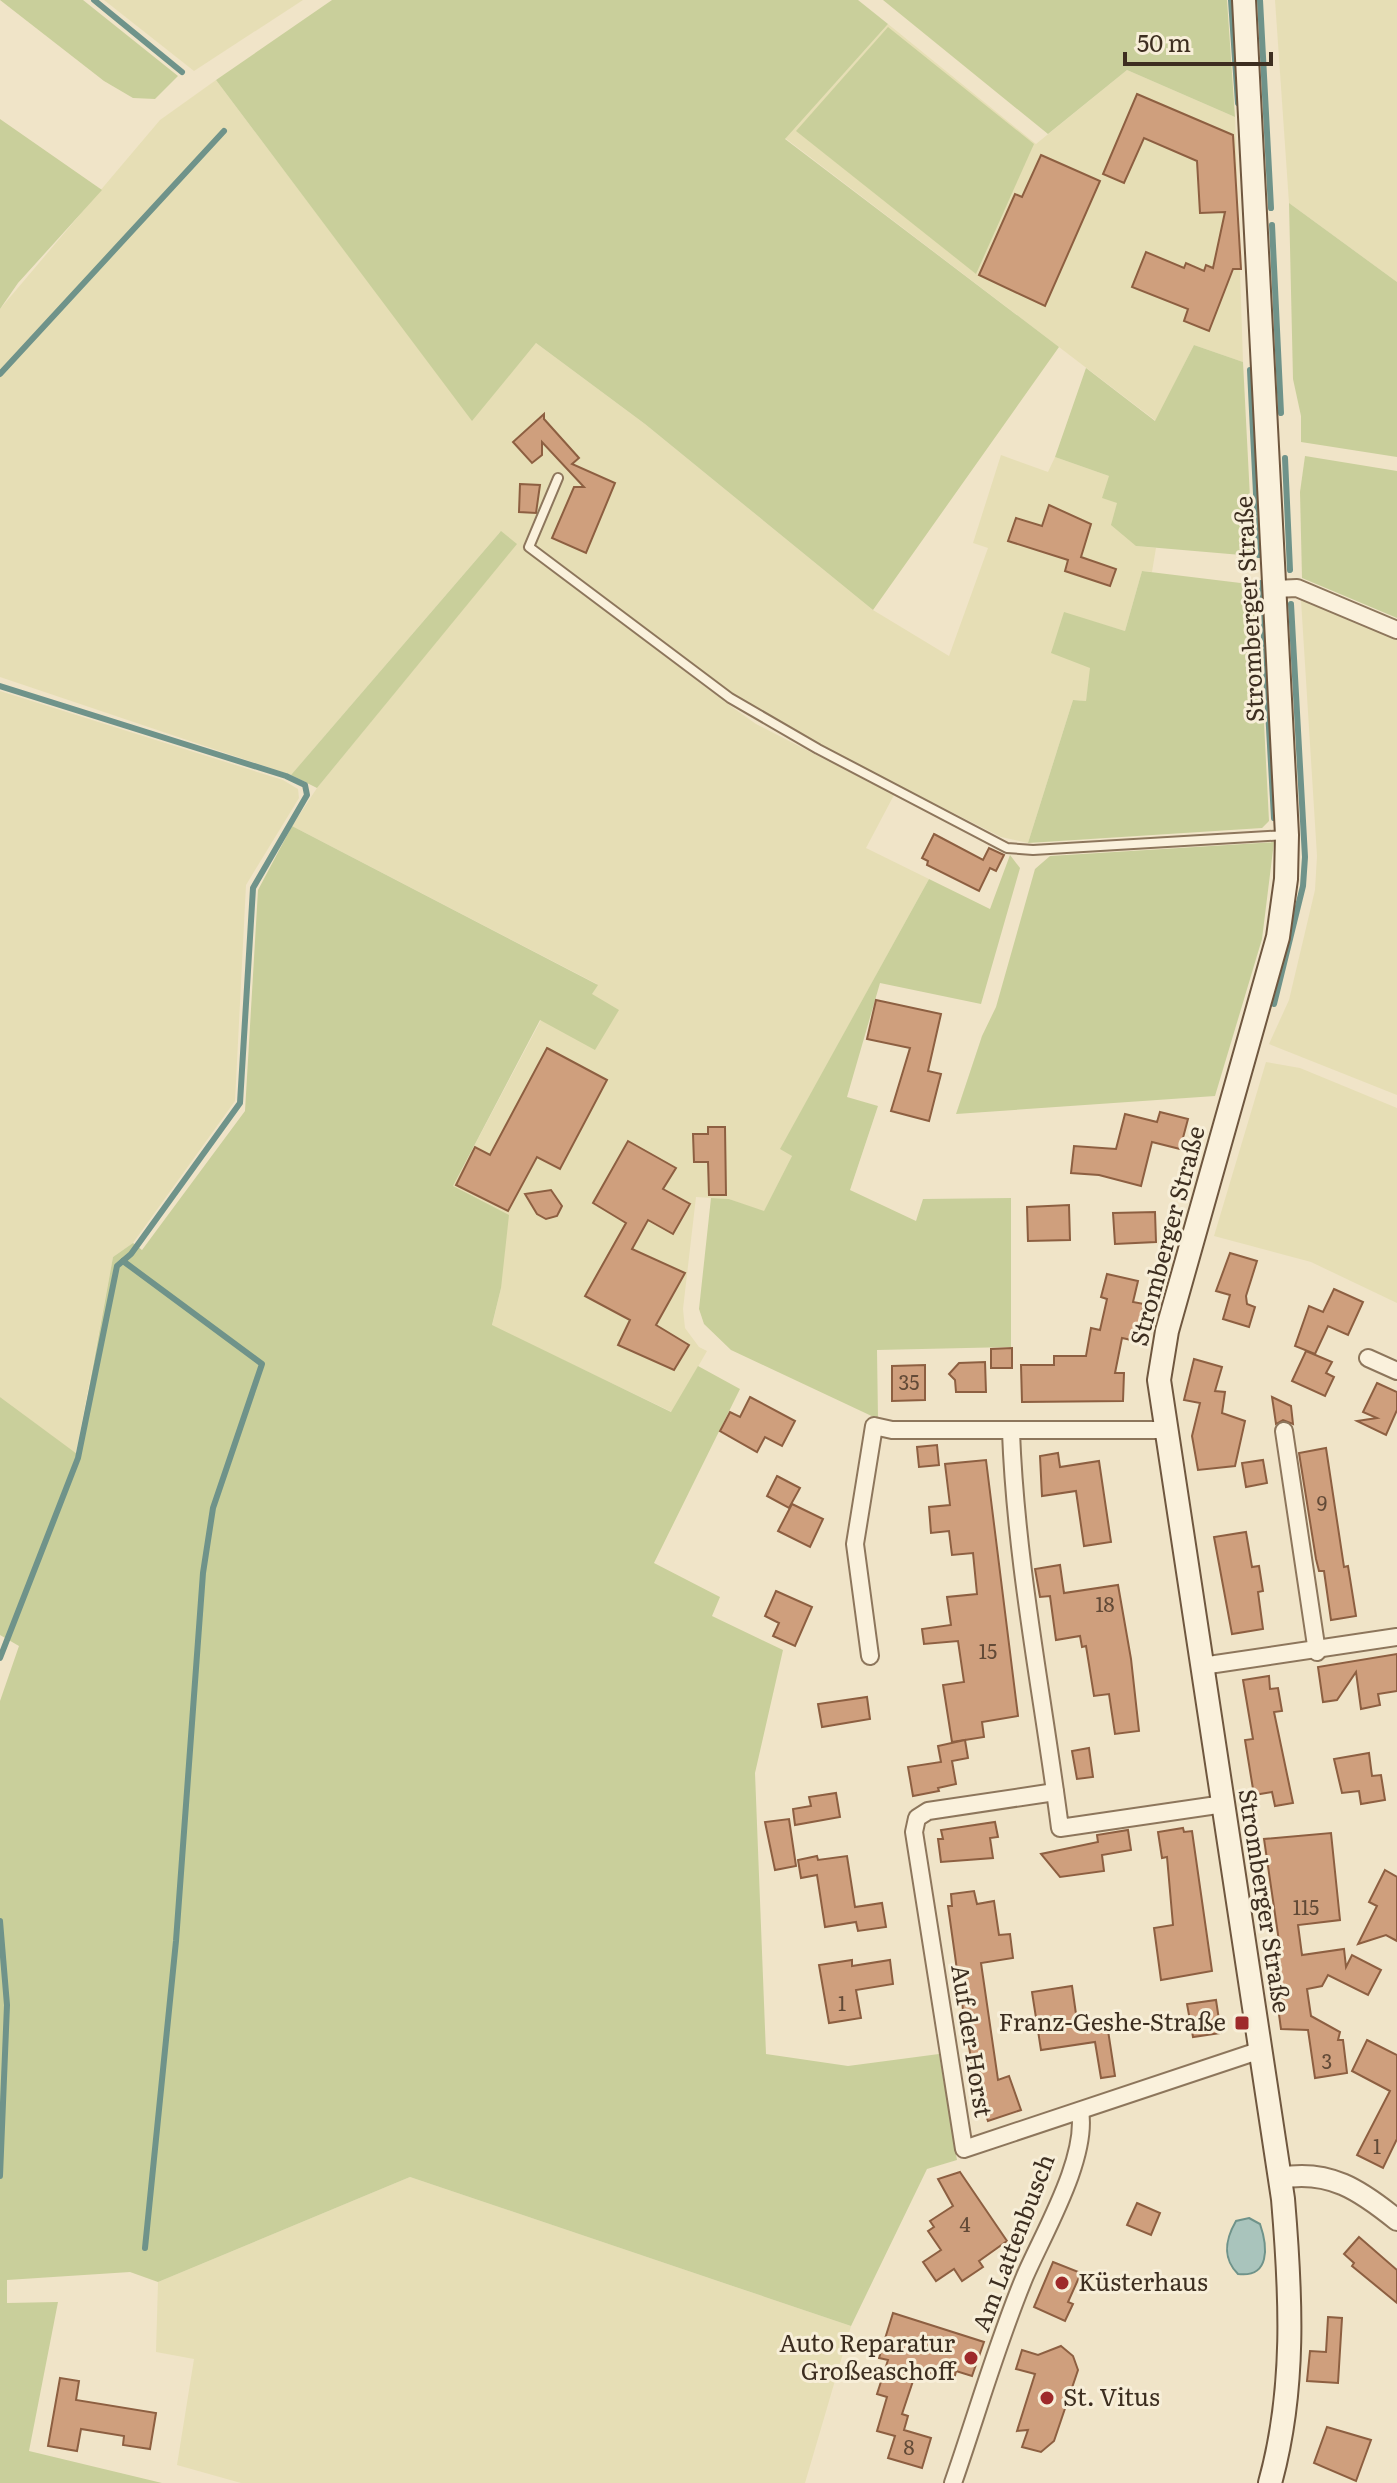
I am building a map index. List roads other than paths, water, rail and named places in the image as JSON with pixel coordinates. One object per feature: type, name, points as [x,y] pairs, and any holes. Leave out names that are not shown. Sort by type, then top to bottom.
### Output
[{"type":"main road","name":"Stromberger Straße","points":[[1244,0],[1287,835],[1286,879],[1278,937],[1167,1331],[1159,1380],[1280,2178],[1291,2296],[1290,2347],[1281,2436],[1270,2483]]},
{"type":"street","points":[[1275,589],[1297,588],[1397,630]]},
{"type":"street","points":[[1368,1358],[1397,1371]]},
{"type":"street","points":[[870,1656],[855,1544],[874,1426],[892,1430],[1011,1432],[1165,1430]]},
{"type":"street","points":[[1284,1431],[1317,1652]]},
{"type":"street","points":[[1011,1432],[1013,1479],[1038,1686],[1060,1828],[1224,1804]]},
{"type":"street","points":[[1202,1666],[1317,1652],[1397,1637]]},
{"type":"street","name":"Auf der Horst","points":[[1055,1792],[928,1811],[917,1818],[914,1832],[964,2149],[1261,2050]]},
{"type":"street","name":"Am Lattenbusch","points":[[953,2483],[1026,2274],[1054,2217],[1083,2129],[1080,2111]]},
{"type":"street","points":[[1280,2178],[1311,2175],[1333,2178],[1364,2192],[1395,2214]]},
{"type":"lane","points":[[558,478],[529,547],[730,698],[1007,848],[1033,850],[1287,835]]},
{"type":"water","points":[[1249,2218],[1260,2224],[1264,2259],[1256,2271],[1238,2274],[1227,2255],[1229,2235],[1236,2221]]},
{"type":"waterway","points":[[94,0],[182,72]]},
{"type":"waterway","points":[[1231,0],[1238,103]]},
{"type":"waterway","points":[[1260,0],[1271,208]]},
{"type":"waterway","points":[[0,374],[224,131]]},
{"type":"waterway","points":[[1272,225],[1281,413]]},
{"type":"waterway","points":[[1250,370],[1259,555]]},
{"type":"waterway","points":[[1285,458],[1290,570]]},
{"type":"waterway","points":[[1261,583],[1274,818]]},
{"type":"waterway","points":[[1274,1004],[1303,886],[1305,857],[1291,604]]},
{"type":"waterway","points":[[0,686],[286,776],[305,785],[307,795],[253,888],[240,1103],[131,1254],[117,1266],[78,1458],[0,1658]]},
{"type":"waterway","points":[[123,1261],[262,1364],[213,1508],[203,1573],[176,1941],[145,2248]]},
{"type":"waterway","points":[[0,1921],[7,2005],[0,2176]]},
{"type":"place","name":"Franz-Geshe-Straße","points":[[1242,2023]]},
{"type":"place","name":"Küsterhaus","points":[[1062,2283]]},
{"type":"place","name":"Auto Reparatur Großeaschoff","points":[[971,2358]]},
{"type":"place","name":"St. Vitus","points":[[1047,2398]]}]
